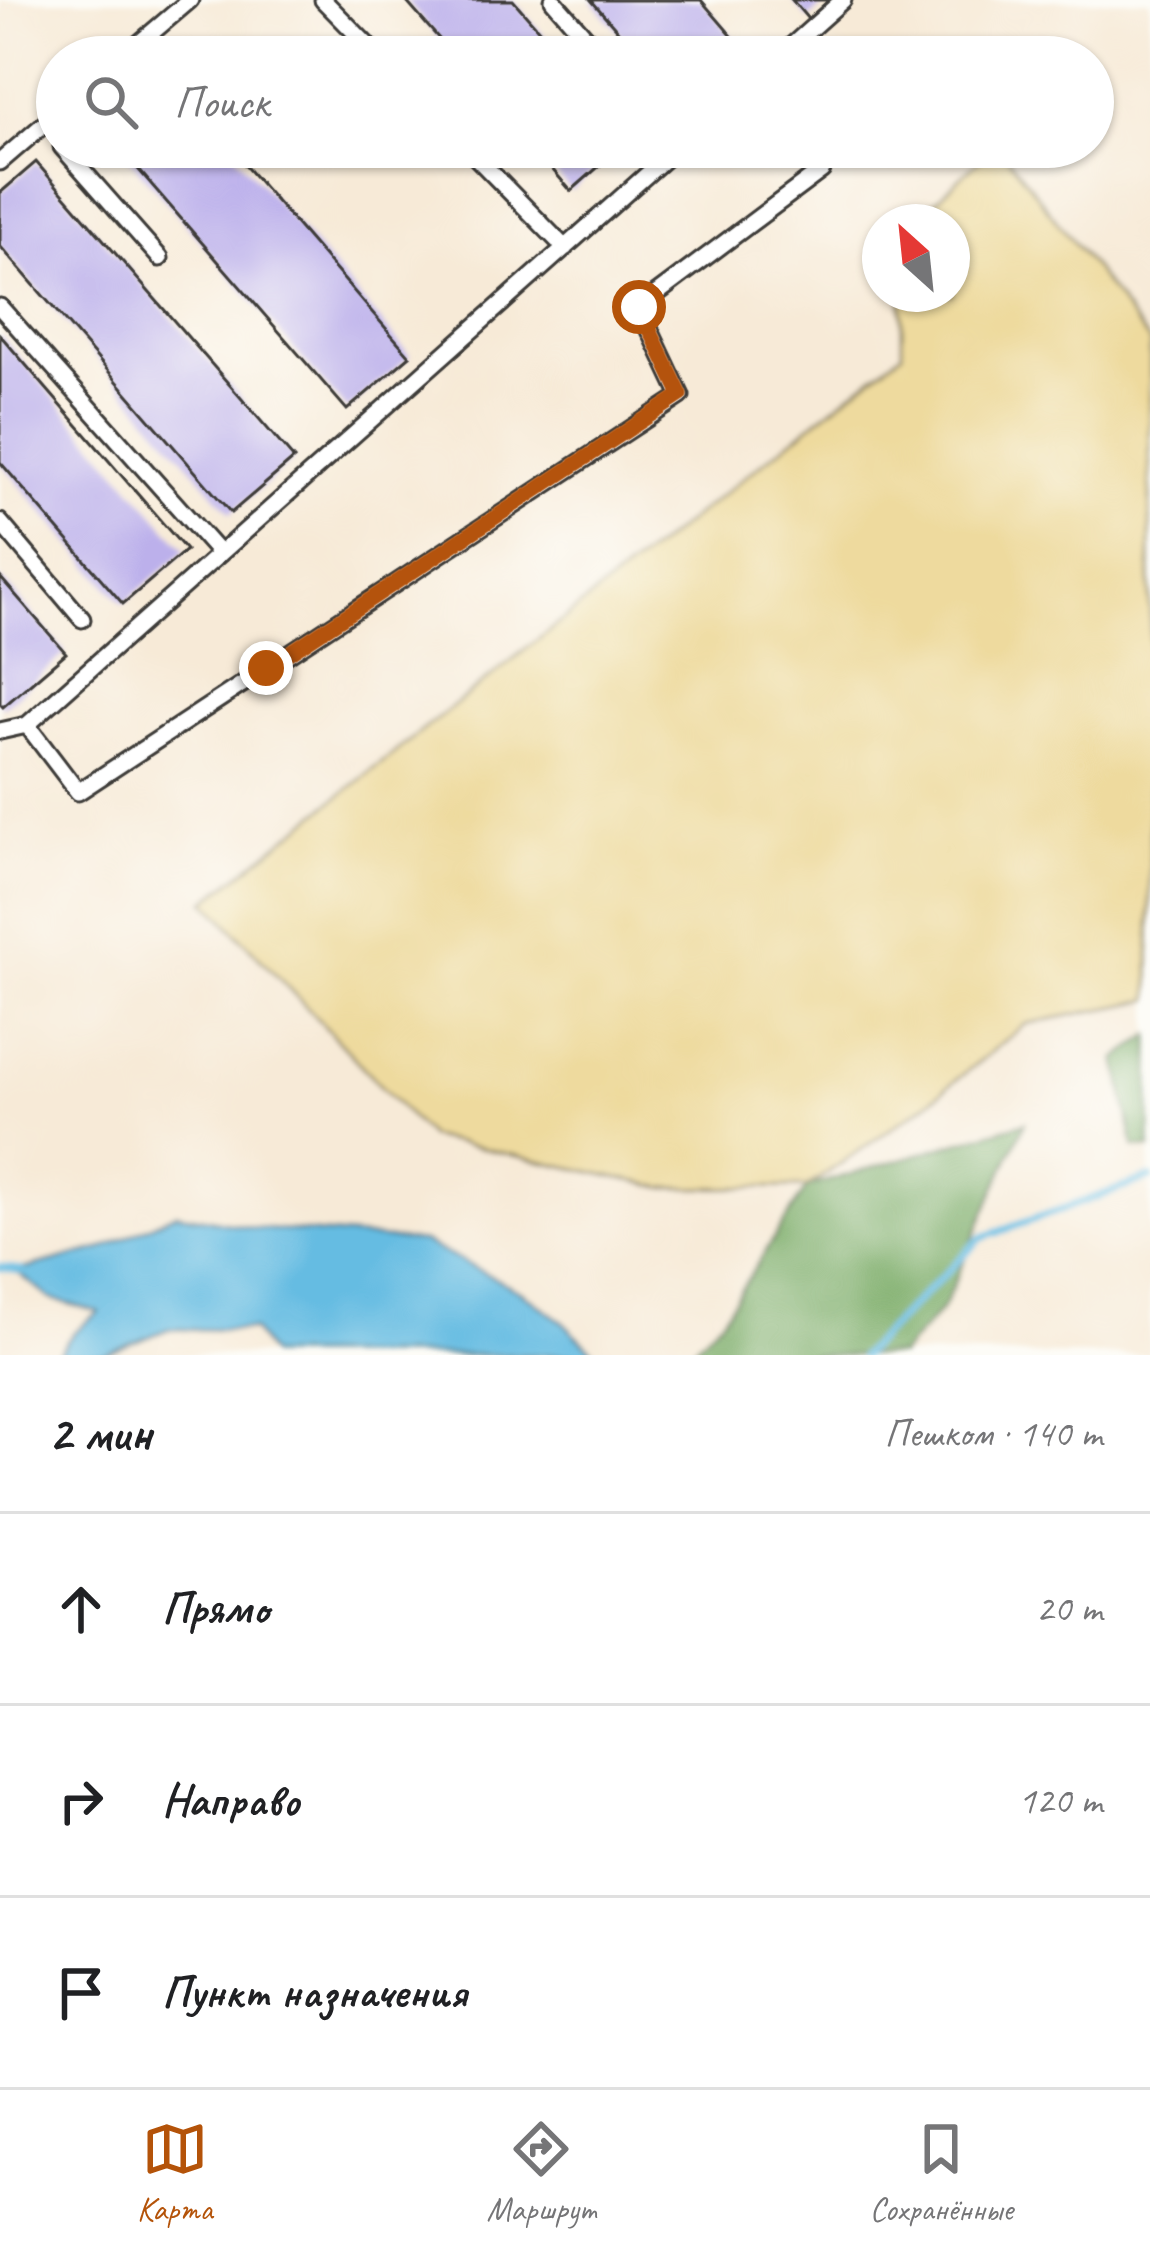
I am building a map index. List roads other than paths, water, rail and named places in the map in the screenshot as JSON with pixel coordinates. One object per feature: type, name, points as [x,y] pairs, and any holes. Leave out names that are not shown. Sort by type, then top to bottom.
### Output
[{"type":"lane","points":[[148,36],[190,0]]},
{"type":"lane","points":[[323,0],[358,36]]},
{"type":"lane","points":[[553,0],[585,36]]},
{"type":"lane","points":[[803,36],[844,0]]},
{"type":"lane","points":[[0,162],[36,131]]},
{"type":"lane","points":[[81,168],[160,258]]},
{"type":"lane","points":[[487,168],[565,248]]},
{"type":"lane","points":[[0,731],[27,725],[655,168]]},
{"type":"lane","points":[[27,725],[78,792],[681,395],[639,307],[821,168]]},
{"type":"lane","points":[[0,307],[220,554]]},
{"type":"lane","points":[[0,522],[82,619]]},
{"type":"water","points":[[176,1213],[254,1228],[423,1242],[522,1292],[597,1355],[270,1355],[252,1330],[168,1329],[103,1355],[57,1355],[74,1332],[99,1312],[50,1299],[16,1271],[104,1248]]},
{"type":"waterway","points":[[862,1355],[981,1238],[1150,1178]]},
{"type":"waterway","points":[[0,1267],[22,1271]]}]
